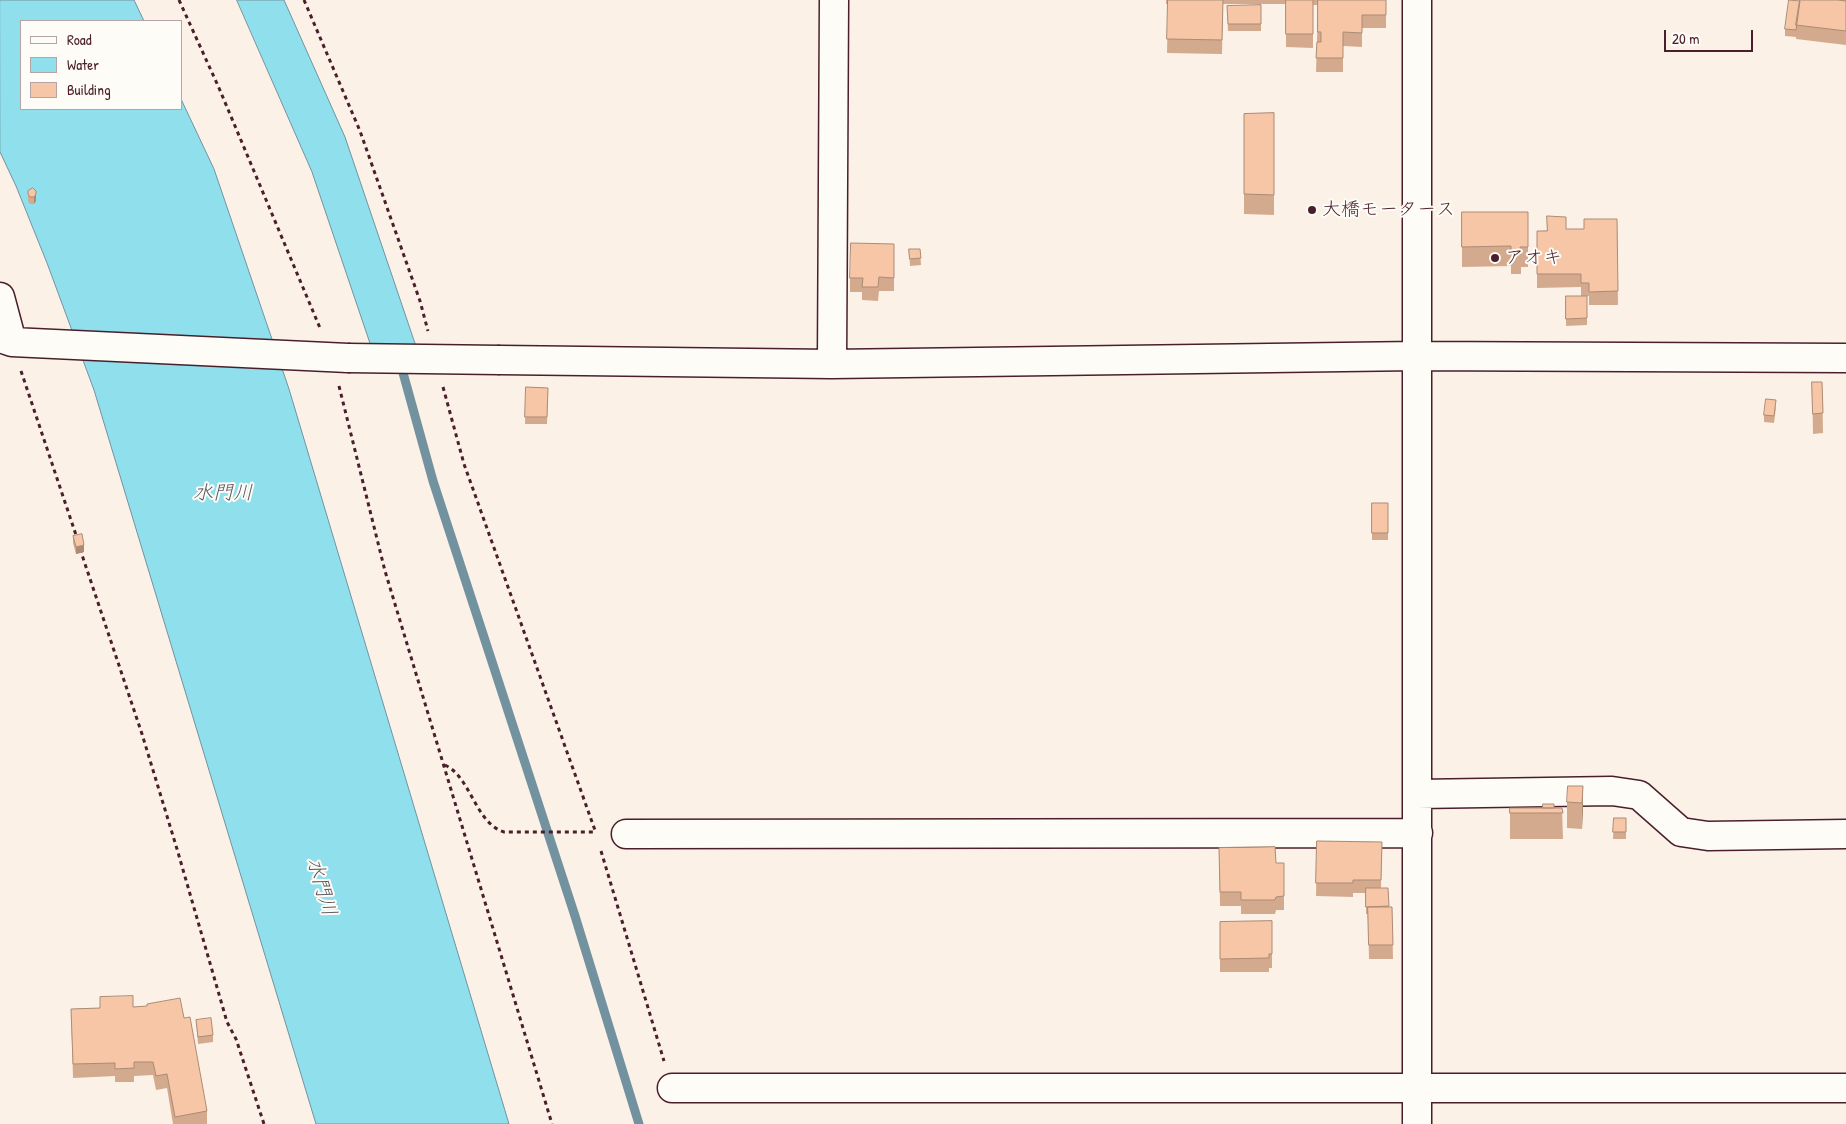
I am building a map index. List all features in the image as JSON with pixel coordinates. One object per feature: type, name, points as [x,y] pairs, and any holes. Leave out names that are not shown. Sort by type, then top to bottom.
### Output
[{"type":"street","points":[[832,364],[834,0]]},
{"type":"street","points":[[1417,0],[1417,1124]]},
{"type":"street","points":[[0,298],[6,340],[329,357],[832,364],[1416,356],[1846,358]]},
{"type":"street","points":[[1418,794],[1612,791],[1639,795],[1681,832],[1708,836],[1846,834]]},
{"type":"street","points":[[626,834],[1418,833]]},
{"type":"street","points":[[672,1088],[1846,1088]]},
{"type":"path","points":[[179,0],[218,88],[329,357],[385,571],[552,1124]]},
{"type":"path","points":[[304,0],[360,131],[420,301],[430,340]]},
{"type":"path","points":[[6,340],[142,734],[227,1022],[236,1038],[264,1124]]},
{"type":"path","points":[[441,378],[464,464],[596,832],[672,1088]]},
{"type":"path","points":[[444,765],[454,769],[473,801],[494,829],[504,832],[584,831]]},
{"type":"water","name":"水門川","points":[[0,0],[134,0],[144,20],[20,20],[20,110],[182,110],[182,101],[214,169],[289,389],[509,1124],[316,1124],[94,390],[47,263],[0,152]]},
{"type":"water","points":[[237,0],[284,0],[345,137],[422,364],[377,364],[312,172]]},
{"type":"building","points":[[1168,0],[1223,0],[1222,40],[1167,39]]},
{"type":"building","points":[[1286,0],[1313,0],[1313,34],[1286,34]]},
{"type":"building","points":[[1318,0],[1386,0],[1386,15],[1362,15],[1362,33],[1343,32],[1343,58],[1316,58],[1317,42],[1321,42],[1321,32],[1318,32]]},
{"type":"building","points":[[1789,0],[1800,1],[1796,30],[1785,29]]},
{"type":"building","points":[[1800,0],[1846,1],[1846,31],[1796,25]]},
{"type":"building","points":[[1261,5],[1261,24],[1228,24],[1227,6]]},
{"type":"building","points":[[1274,113],[1274,195],[1244,194],[1244,114]]},
{"type":"building","points":[[33,188],[36,194],[34,197],[30,197],[28,191]]},
{"type":"building","points":[[1462,212],[1528,212],[1528,247],[1520,247],[1521,254],[1511,254],[1511,246],[1462,247]]},
{"type":"building","points":[[1547,216],[1566,217],[1566,229],[1584,229],[1584,219],[1617,219],[1618,291],[1589,292],[1589,283],[1581,283],[1581,274],[1537,274],[1537,231],[1547,231]]},
{"type":"building","points":[[851,243],[894,244],[894,278],[879,277],[878,287],[862,287],[863,278],[850,278]]},
{"type":"building","points":[[909,249],[920,249],[921,258],[910,259]]},
{"type":"building","points":[[1566,296],[1587,296],[1587,318],[1566,319]]},
{"type":"building","points":[[1812,382],[1822,382],[1823,413],[1813,414]]},
{"type":"building","points":[[526,387],[548,388],[547,417],[525,417]]},
{"type":"building","points":[[1766,399],[1776,400],[1774,416],[1764,415]]},
{"type":"building","points":[[1372,503],[1388,503],[1388,533],[1372,533]]},
{"type":"building","points":[[82,534],[84,545],[76,547],[73,536]]},
{"type":"building","points":[[1568,786],[1583,786],[1582,803],[1567,802]]},
{"type":"building","points":[[1543,804],[1554,804],[1554,808],[1543,808]]},
{"type":"building","points":[[1510,808],[1562,808],[1563,813],[1510,813]]},
{"type":"building","points":[[1614,818],[1626,818],[1626,832],[1613,832]]},
{"type":"building","points":[[1317,841],[1382,842],[1381,880],[1353,880],[1353,883],[1316,883]]},
{"type":"building","points":[[1275,847],[1276,863],[1284,863],[1284,896],[1276,897],[1275,900],[1241,900],[1241,892],[1220,892],[1219,848]]},
{"type":"building","points":[[1366,888],[1388,888],[1389,906],[1366,907]]},
{"type":"building","points":[[1368,907],[1392,907],[1393,945],[1369,945]]},
{"type":"building","points":[[1272,921],[1272,954],[1269,954],[1269,958],[1220,959],[1220,922]]},
{"type":"building","points":[[133,996],[133,1007],[147,1006],[147,1004],[180,998],[184,1018],[190,1017],[207,1111],[175,1117],[167,1074],[156,1076],[153,1062],[134,1062],[134,1068],[115,1069],[115,1063],[73,1064],[71,1009],[100,1008],[100,997]]},
{"type":"building","points":[[211,1018],[213,1035],[198,1037],[196,1020]]},
{"type":"waterway","points":[[400,362],[433,481],[575,916],[639,1124]]},
{"type":"place","name":"大橋モータース","points":[[1312,210]]},
{"type":"place","name":"アオキ","points":[[1495,258]]}]
